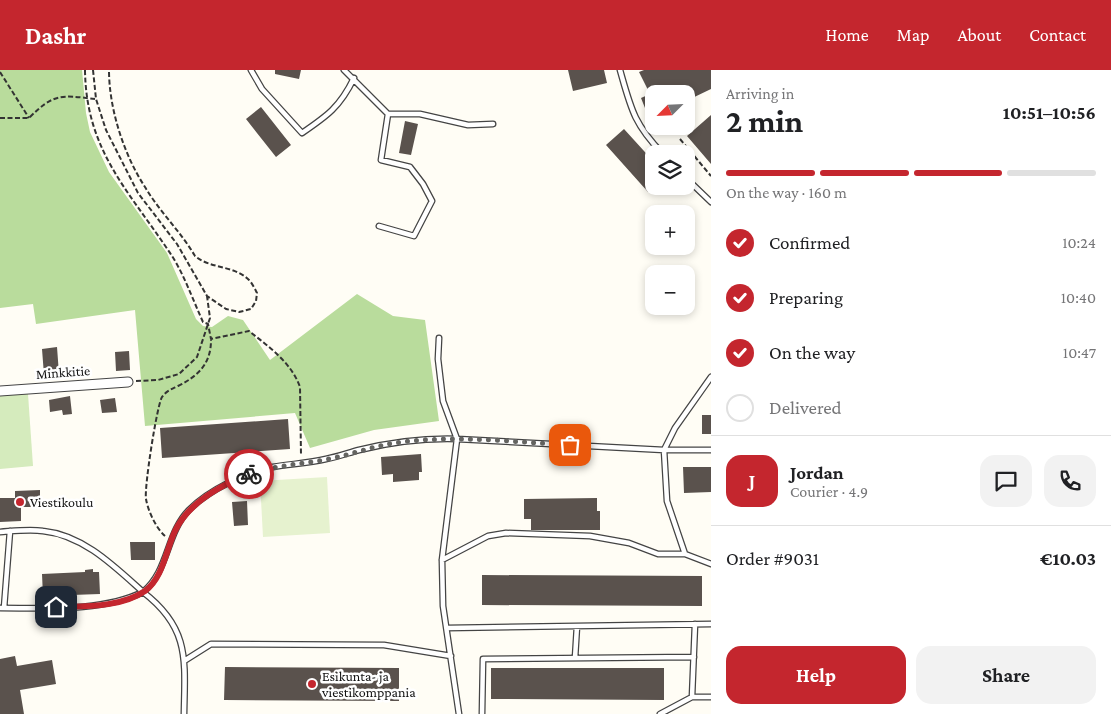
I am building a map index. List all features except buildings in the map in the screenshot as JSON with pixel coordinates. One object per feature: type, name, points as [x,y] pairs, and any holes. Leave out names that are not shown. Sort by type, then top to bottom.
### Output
[{"type":"street","name":"Minkkitie","points":[[0,391],[128,382]]},
{"type":"lane","points":[[251,70],[262,89],[302,133],[331,113],[347,92],[354,78]]},
{"type":"lane","points":[[344,70],[388,114],[420,114],[468,125],[493,124]]},
{"type":"lane","points":[[620,70],[630,106],[639,126],[655,145]]},
{"type":"lane","points":[[379,226],[414,236],[432,202],[423,184],[410,168],[381,160],[388,114]]},
{"type":"lane","points":[[695,187],[711,202]]},
{"type":"lane","points":[[439,338],[438,359],[443,401],[457,439],[442,560],[443,606],[459,714]]},
{"type":"lane","points":[[685,554],[667,501],[664,450],[675,428],[711,377]]},
{"type":"lane","points":[[10,532],[2,608],[103,604],[126,600],[144,592],[156,579],[176,529],[188,511],[208,496],[248,474],[272,468],[325,460],[356,450],[400,442],[457,439],[664,450],[711,450]]},
{"type":"lane","points":[[0,532],[42,531],[73,538],[104,558],[158,603],[170,617],[178,633],[184,661],[184,714]]},
{"type":"lane","points":[[442,560],[488,536],[506,533],[590,536],[628,543],[658,554],[685,554],[711,564]]},
{"type":"lane","points":[[692,697],[695,624]]},
{"type":"lane","points":[[447,628],[711,624]]},
{"type":"lane","points":[[575,658],[577,626]]},
{"type":"lane","points":[[184,661],[211,644],[384,645],[451,656]]},
{"type":"lane","points":[[482,714],[483,659],[694,657]]},
{"type":"lane","points":[[660,714],[692,697],[711,698]]},
{"type":"path","points":[[85,70],[87,98],[94,128],[112,171],[169,251],[203,322],[208,324]]},
{"type":"path","points":[[93,70],[96,99],[106,130],[138,193],[178,244],[207,296],[210,318],[197,357],[179,374],[158,380],[128,382]]},
{"type":"path","points":[[109,70],[114,113],[134,168],[145,188],[195,256],[203,263],[238,273],[248,279],[258,293],[251,309],[239,312],[226,310],[207,296]]},
{"type":"path","points":[[0,72],[29,118]]},
{"type":"path","points":[[0,118],[29,118],[44,103],[63,96],[96,99]]},
{"type":"path","points":[[680,139],[711,176]]},
{"type":"path","points":[[171,540],[163,534],[155,522],[146,499],[147,475],[158,406],[164,394],[191,379],[202,370],[210,355],[211,339],[208,324]]},
{"type":"path","points":[[211,339],[249,331],[288,364],[296,376],[300,387],[302,463]]},
{"type":"green space","points":[[0,70],[82,70],[86,113],[90,132],[109,172],[167,253],[196,319],[203,326],[212,327],[228,316],[243,320],[270,360],[357,294],[393,316],[425,320],[439,421],[374,430],[310,448],[295,413],[145,426],[135,310],[36,324],[33,304],[0,308]]},
{"type":"green space","points":[[28,394],[33,466],[0,469],[0,395]]},
{"type":"green space","points":[[327,477],[330,533],[263,537],[260,481]]},
{"type":"way so far","points":[[249,474],[272,468],[325,460],[356,450],[400,442],[457,439],[570,445]]},
{"type":"place","name":"Viestikoulu","points":[[20,502]]},
{"type":"place","name":"Esikunta- ja viestikomppania","points":[[312,684]]},
{"type":"route","points":[[56,607],[90,606],[115,602],[144,592],[151,586],[160,572],[176,529],[188,511],[208,496],[249,474]]}]
